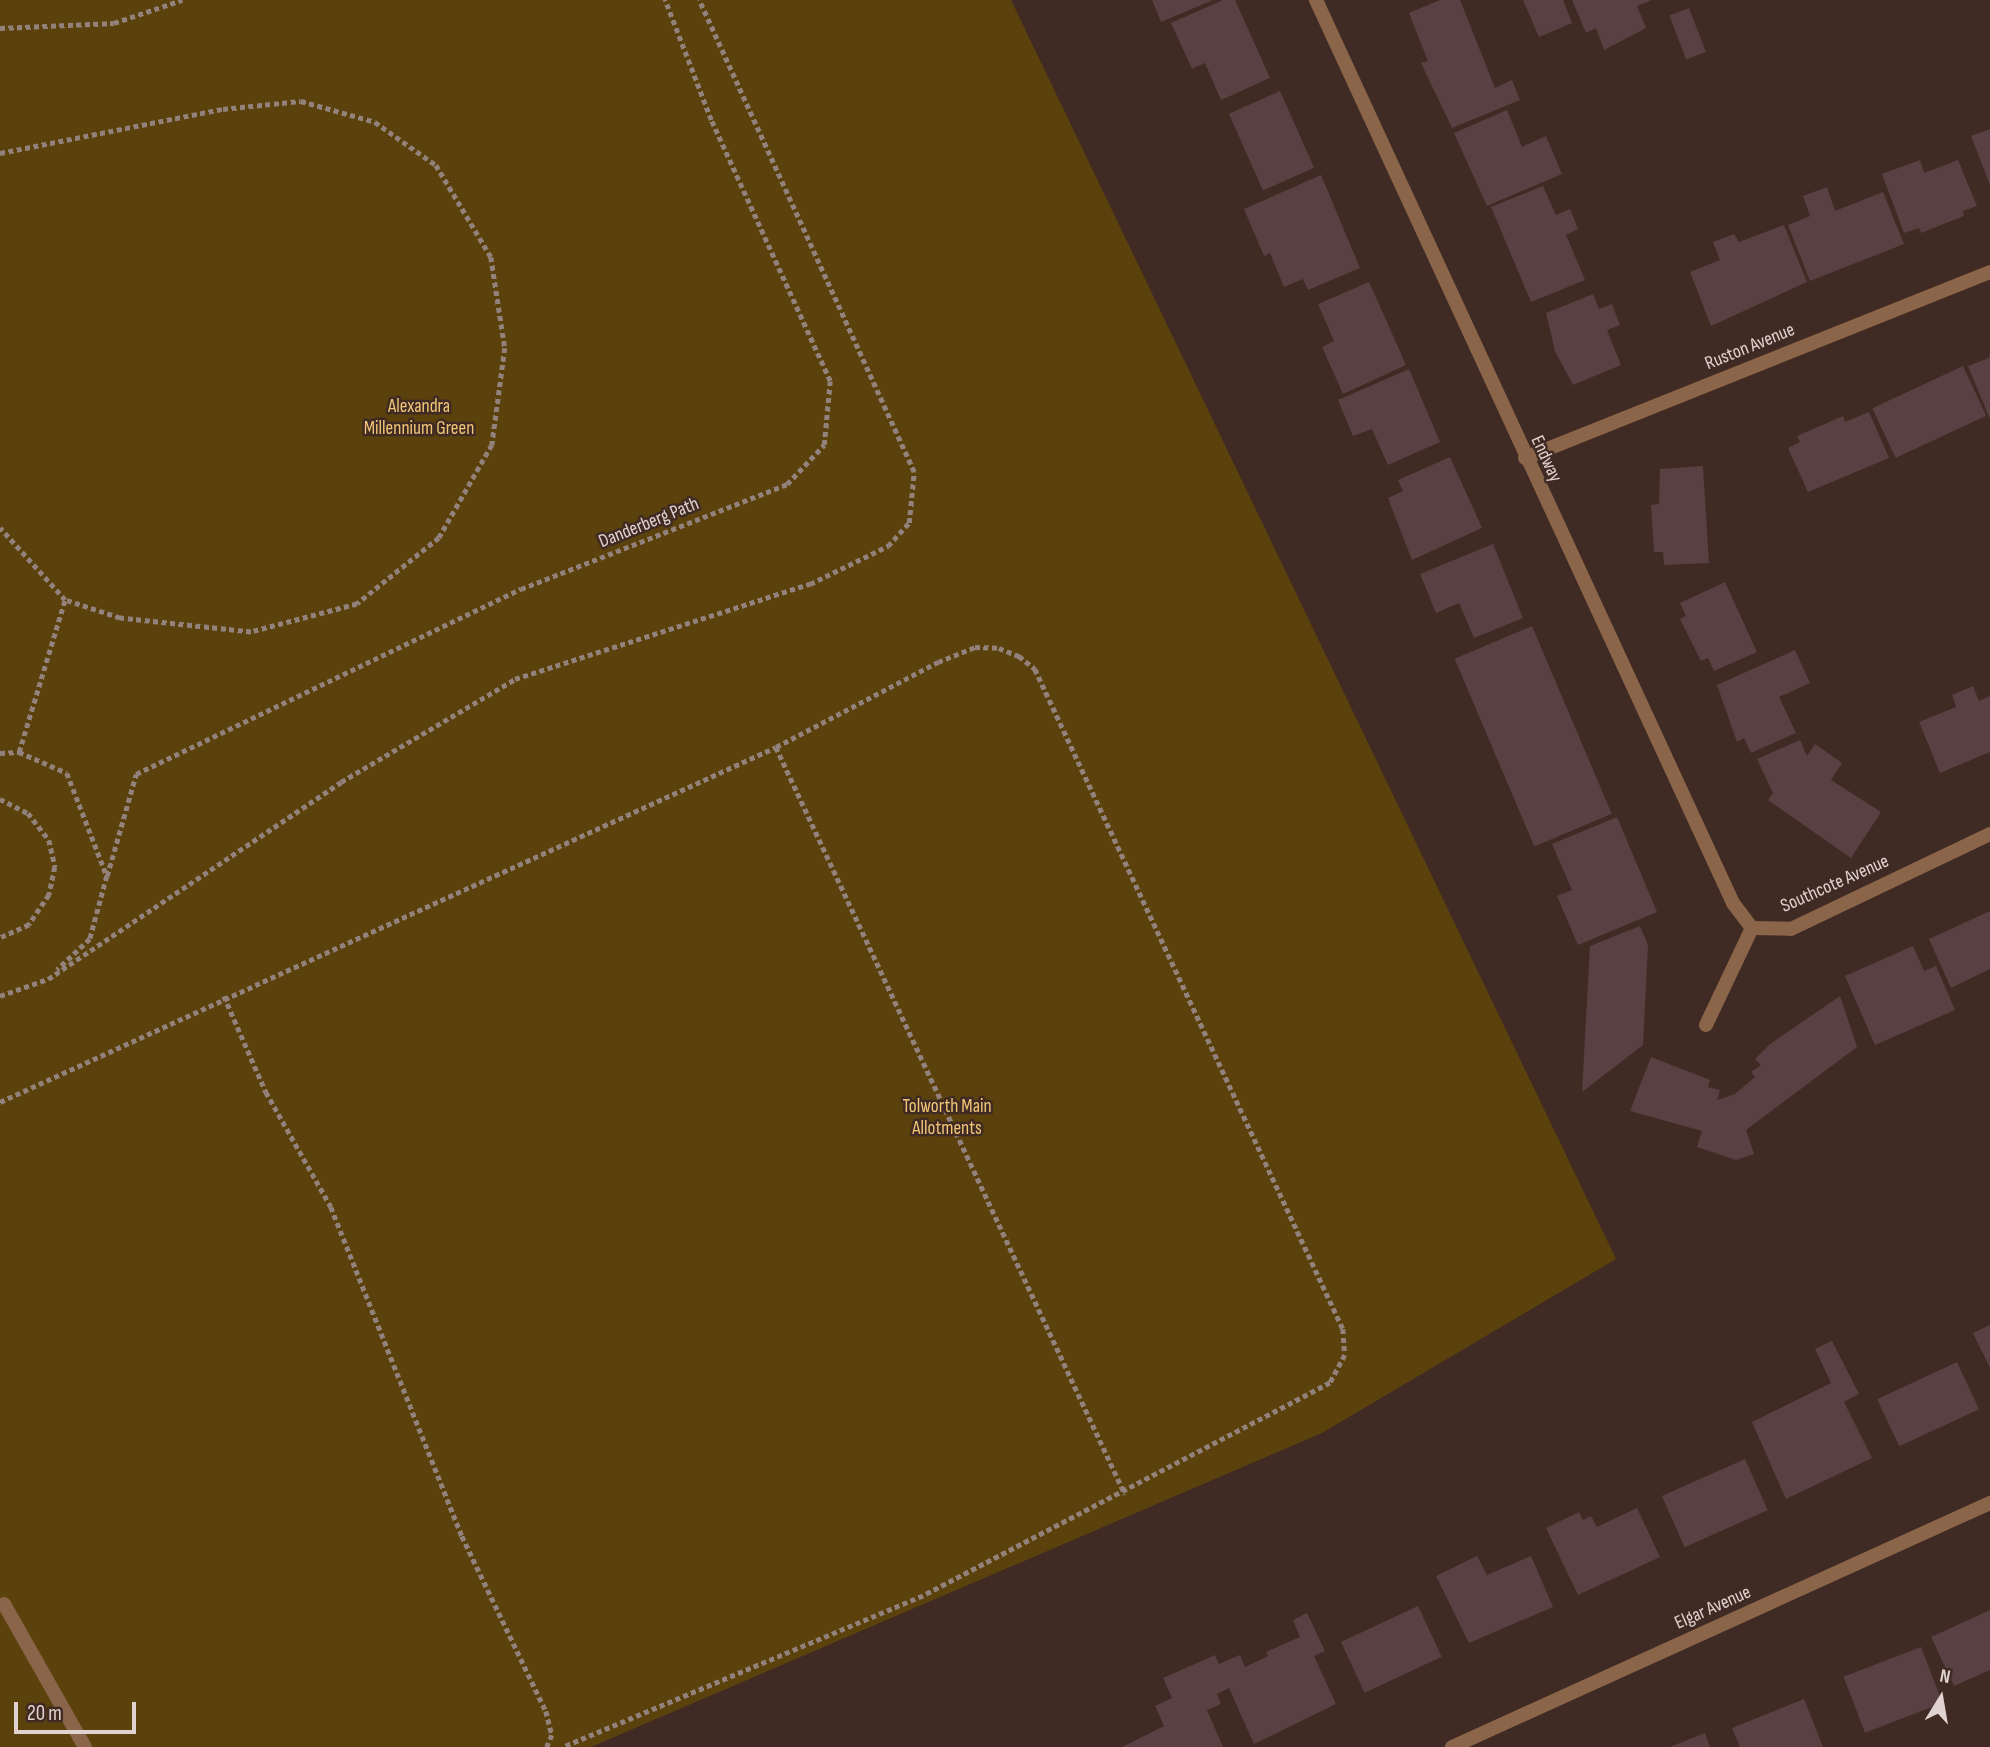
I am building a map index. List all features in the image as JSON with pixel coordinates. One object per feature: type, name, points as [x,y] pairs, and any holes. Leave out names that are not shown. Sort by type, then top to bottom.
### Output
[{"type":"street","name":"Endway","points":[[1316,0],[1525,458],[1733,903],[1752,928]]},
{"type":"street","name":"Ruston Avenue","points":[[1525,458],[1990,272]]},
{"type":"street","name":"Southcote Avenue","points":[[1752,928],[1791,929],[1990,834]]},
{"type":"street","points":[[1706,1025],[1752,928]]},
{"type":"street","name":"Elgar Avenue","points":[[1452,1747],[1990,1503]]},
{"type":"street","points":[[4,1604],[85,1747]]},
{"type":"path","points":[[0,28],[114,23],[182,0]]},
{"type":"path","name":"Danderberg Path","points":[[48,979],[90,939],[136,774],[521,589],[788,484],[824,444],[830,381],[711,120],[665,0]]},
{"type":"path","points":[[0,996],[48,979],[341,782],[515,680],[810,584],[888,546],[909,523],[914,472],[699,0]]},
{"type":"path","points":[[0,153],[223,109],[301,101],[375,122],[436,165],[491,257],[505,348],[492,445],[439,538],[356,604],[251,632],[120,618],[65,600],[0,528]]},
{"type":"path","points":[[19,752],[65,600]]},
{"type":"path","points":[[0,1102],[224,996],[776,747],[938,662],[975,647],[1019,656],[1035,668],[1343,1329],[1345,1355],[1330,1383],[1125,1493],[923,1596],[563,1747]]},
{"type":"path","points":[[776,747],[1125,1493]]},
{"type":"path","points":[[0,753],[19,752],[67,773],[107,876]]},
{"type":"path","points":[[0,799],[28,813],[49,839],[55,867],[49,895],[29,925],[0,938]]},
{"type":"path","points":[[224,996],[266,1093],[331,1207],[462,1536],[546,1711],[552,1735],[547,1747]]},
{"type":"green space","points":[[0,0],[1011,0],[1616,1259],[1322,1433],[591,1747],[0,1747]]},
{"type":"building","points":[[1152,0],[1213,0],[1161,22]]},
{"type":"building","points":[[1223,0],[1235,0],[1270,78],[1221,100],[1205,63],[1192,69],[1171,23]]},
{"type":"building","points":[[1440,0],[1460,0],[1495,88],[1512,80],[1520,100],[1452,128],[1421,63],[1428,61],[1409,13]]},
{"type":"building","points":[[1523,0],[1563,0],[1572,23],[1539,37]]},
{"type":"building","points":[[1572,0],[1652,0],[1637,6],[1646,28],[1604,50],[1596,28],[1586,33]]},
{"type":"building","points":[[1689,8],[1706,52],[1686,59],[1669,16]]},
{"type":"building","points":[[1280,91],[1314,168],[1263,191],[1229,114]]},
{"type":"building","points":[[1507,110],[1522,147],[1546,136],[1562,174],[1487,206],[1454,133]]},
{"type":"building","points":[[1990,129],[1990,185],[1971,136]]},
{"type":"building","points":[[1920,160],[1924,173],[1958,160],[1977,206],[1963,211],[1964,216],[1921,233],[1919,228],[1904,233],[1882,174]]},
{"type":"building","points":[[1321,175],[1360,268],[1308,290],[1303,279],[1284,287],[1270,253],[1264,256],[1244,209]]},
{"type":"building","points":[[1543,186],[1556,215],[1570,209],[1578,229],[1566,235],[1585,280],[1531,302],[1491,207]]},
{"type":"building","points":[[1827,187],[1835,211],[1883,192],[1904,244],[1810,281],[1788,225],[1810,216],[1803,196]]},
{"type":"building","points":[[1784,225],[1807,282],[1711,326],[1690,272],[1720,260],[1713,242],[1734,234],[1739,242]]},
{"type":"building","points":[[1369,282],[1406,365],[1343,394],[1322,347],[1334,341],[1318,304]]},
{"type":"building","points":[[1593,294],[1599,309],[1612,304],[1620,325],[1607,330],[1621,365],[1573,385],[1555,351],[1546,313]]},
{"type":"building","points":[[1990,351],[1990,419],[1968,366],[1989,358]]},
{"type":"building","points":[[1963,366],[1986,416],[1896,458],[1872,408]]},
{"type":"building","points":[[1409,369],[1440,442],[1388,465],[1372,429],[1353,436],[1338,400]]},
{"type":"building","points":[[1869,412],[1889,458],[1808,492],[1788,448],[1800,442],[1797,436],[1843,416],[1845,422]]},
{"type":"building","points":[[1450,457],[1482,528],[1412,560],[1388,498],[1403,491],[1398,480]]},
{"type":"building","points":[[1703,466],[1709,563],[1664,565],[1663,552],[1654,552],[1651,505],[1659,504],[1660,469]]},
{"type":"building","points":[[1493,544],[1523,618],[1474,638],[1459,603],[1436,613],[1420,574]]},
{"type":"building","points":[[1725,582],[1757,652],[1714,671],[1708,658],[1701,661],[1680,619],[1686,616],[1680,603]]},
{"type":"building","points":[[1532,626],[1612,814],[1534,847],[1455,659]]},
{"type":"building","points":[[1795,650],[1810,683],[1779,697],[1796,733],[1751,753],[1744,738],[1737,742],[1717,685]]},
{"type":"building","points":[[1973,686],[1979,701],[1990,696],[1990,752],[1940,773],[1919,722],[1956,707],[1952,695]]},
{"type":"building","points":[[1800,740],[1807,756],[1815,744],[1842,763],[1831,780],[1881,812],[1851,858],[1768,800],[1773,793],[1757,759]]},
{"type":"building","points":[[1617,817],[1657,912],[1578,945],[1557,896],[1572,890],[1552,844]]},
{"type":"building","points":[[1990,911],[1990,969],[1951,988],[1929,939]]},
{"type":"building","points":[[1640,926],[1648,945],[1643,1045],[1582,1092],[1590,946]]},
{"type":"building","points":[[1913,946],[1924,971],[1936,966],[1955,1010],[1875,1045],[1845,976]]},
{"type":"building","points":[[1840,996],[1857,1047],[1746,1130],[1754,1154],[1736,1160],[1697,1147],[1702,1131],[1630,1111],[1651,1057],[1710,1080],[1708,1087],[1720,1090],[1717,1100],[1735,1094],[1755,1077],[1751,1072],[1761,1065],[1755,1059],[1770,1044]]},
{"type":"building","points":[[1990,1325],[1990,1368],[1973,1333]]},
{"type":"building","points":[[1832,1341],[1859,1394],[1844,1402],[1872,1458],[1786,1499],[1752,1422],[1831,1383],[1815,1349]]},
{"type":"building","points":[[1957,1362],[1979,1409],[1899,1446],[1877,1399]]},
{"type":"building","points":[[1745,1459],[1768,1510],[1685,1547],[1662,1496]]},
{"type":"building","points":[[1637,1508],[1660,1557],[1578,1595],[1546,1528],[1579,1512],[1583,1520],[1591,1516],[1597,1527]]},
{"type":"building","points":[[1477,1556],[1487,1575],[1531,1556],[1553,1607],[1469,1643],[1436,1576]]},
{"type":"building","points":[[1418,1606],[1442,1657],[1365,1693],[1341,1642]]},
{"type":"building","points":[[1990,1610],[1990,1670],[1954,1686],[1931,1637]]},
{"type":"building","points":[[1307,1613],[1325,1651],[1314,1656],[1336,1704],[1254,1744],[1229,1688],[1217,1694],[1221,1704],[1207,1710],[1223,1747],[1122,1747],[1164,1726],[1155,1706],[1172,1698],[1163,1678],[1215,1655],[1219,1664],[1240,1655],[1245,1667],[1268,1656],[1266,1652],[1300,1637],[1293,1620]]},
{"type":"building","points":[[1921,1647],[1943,1703],[1865,1733],[1844,1677]]},
{"type":"building","points":[[1804,1699],[1823,1747],[1740,1747],[1732,1728]]},
{"type":"building","points":[[1705,1733],[1710,1747],[1670,1747]]},
{"type":"park label","name":"Alexandra Millennium Green","points":[[419,418]]},
{"type":"park label","name":"Tolworth Main Allotments","points":[[947,1118]]}]
